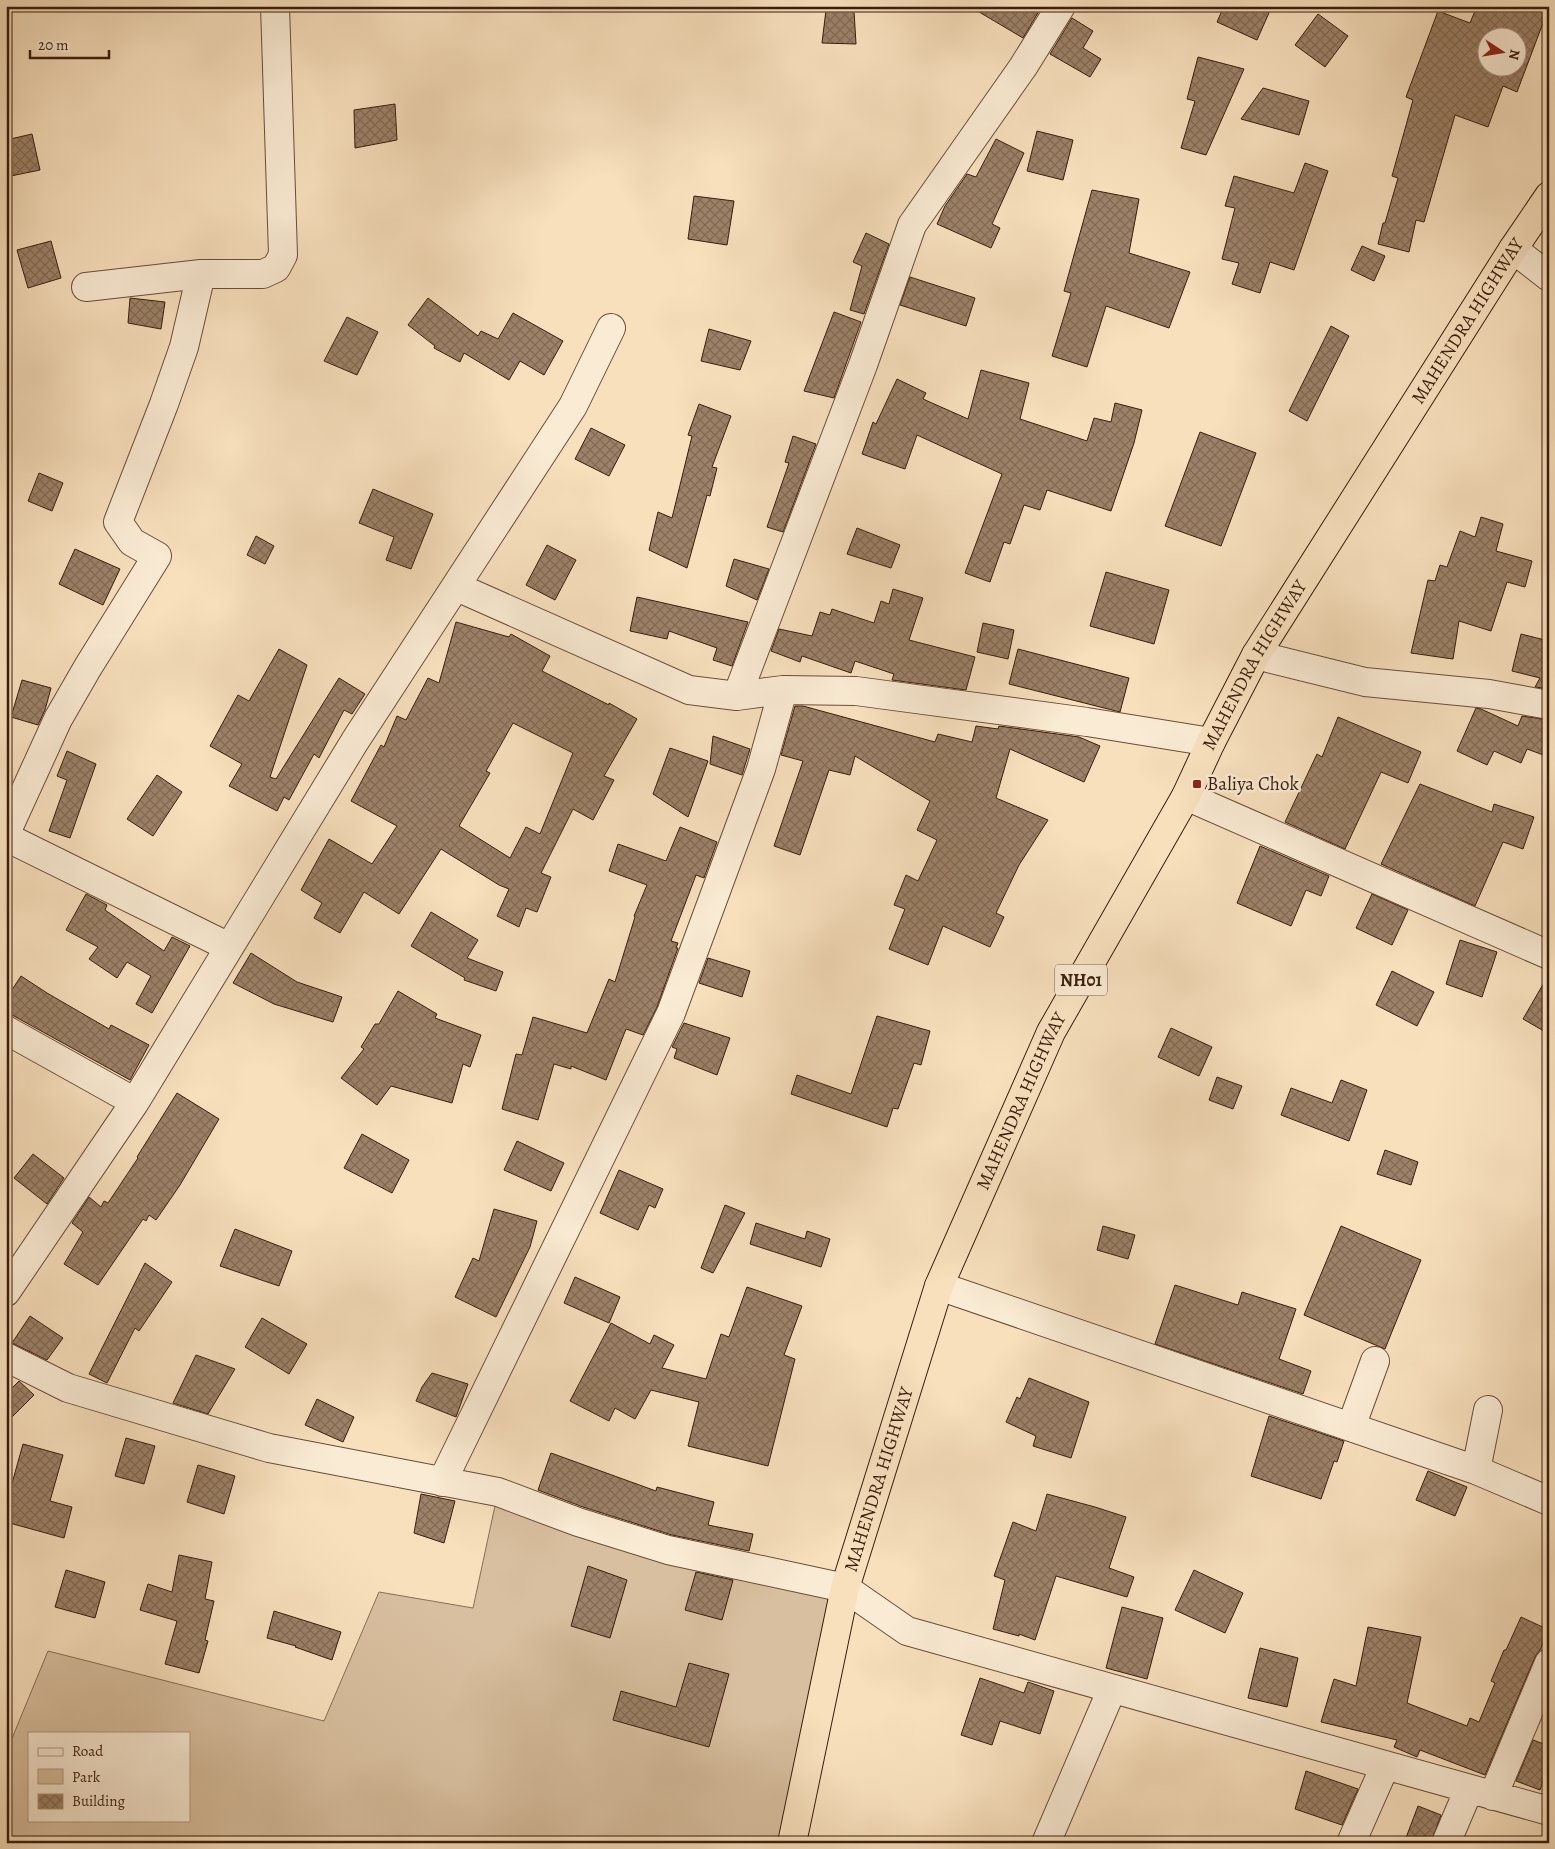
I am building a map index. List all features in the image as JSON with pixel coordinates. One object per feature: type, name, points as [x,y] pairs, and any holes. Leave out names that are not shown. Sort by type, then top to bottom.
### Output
[{"type":"highway","name":"MAHENDRA HIGHWAY","points":[[792,1843],[845,1588],[939,1286],[1051,1032],[1186,796],[1211,742],[1256,655],[1512,249],[1549,196]]},
{"type":"street","points":[[86,287],[201,274],[263,274],[276,268],[283,255],[276,6]]},
{"type":"street","points":[[737,696],[863,364],[912,224],[1023,66],[1061,6]]},
{"type":"street","points":[[1512,249],[1549,277]]},
{"type":"street","points":[[6,833],[58,719],[157,556],[132,542],[118,522],[184,347],[201,274]]},
{"type":"street","points":[[6,1292],[135,1102],[355,740],[457,587],[573,406],[611,328]]},
{"type":"street","points":[[457,587],[689,690],[737,696],[783,690],[856,691],[1087,722],[1211,742]]},
{"type":"street","points":[[1256,655],[1365,682],[1489,694],[1549,705]]},
{"type":"street","points":[[442,1482],[671,1013],[761,769],[783,690]]},
{"type":"street","points":[[1186,796],[1549,955]]},
{"type":"street","points":[[6,838],[229,947]]},
{"type":"street","points":[[6,1030],[135,1102]]},
{"type":"street","points":[[939,1286],[1476,1470],[1549,1501]]},
{"type":"street","points":[[6,1357],[68,1388],[260,1445],[498,1492],[578,1522],[668,1550],[845,1588],[907,1631],[1549,1811]]},
{"type":"street","points":[[1351,1427],[1375,1361]]},
{"type":"street","points":[[1476,1470],[1488,1410]]},
{"type":"street","points":[[1446,1843],[1481,1792],[1549,1663]]},
{"type":"street","points":[[1046,1843],[1112,1689]]},
{"type":"street","points":[[1352,1843],[1385,1766]]},
{"type":"green space","points":[[498,1492],[845,1588],[792,1843],[6,1843],[6,1753],[48,1651],[324,1721],[379,1592],[473,1608]]},
{"type":"building","points":[[969,6],[1042,6],[1023,38]]},
{"type":"building","points":[[1224,6],[1272,6],[1257,40],[1217,22]]},
{"type":"building","points":[[1477,6],[1549,7],[1528,63],[1528,28],[1478,28],[1478,78],[1522,78],[1517,92],[1503,86],[1488,127],[1455,115],[1424,222],[1416,220],[1409,252],[1378,244],[1398,178],[1392,176],[1413,100],[1406,97],[1438,11],[1470,23]]},
{"type":"building","points":[[826,10],[854,11],[856,44],[822,43]]},
{"type":"building","points":[[1318,14],[1348,36],[1325,67],[1295,45]]},
{"type":"building","points":[[1072,18],[1093,31],[1083,48],[1101,59],[1090,77],[1050,54]]},
{"type":"building","points":[[1198,57],[1244,69],[1206,155],[1181,148],[1195,101],[1187,99]]},
{"type":"building","points":[[1263,88],[1309,101],[1299,135],[1241,119]]},
{"type":"building","points":[[395,104],[397,140],[355,148],[354,110]]},
{"type":"building","points":[[1037,131],[1073,140],[1063,180],[1027,171]]},
{"type":"building","points":[[32,134],[40,170],[6,177],[6,140]]},
{"type":"building","points":[[996,139],[1024,153],[992,224],[1000,228],[991,248],[937,224],[945,206],[967,174],[976,177]]},
{"type":"building","points":[[1305,163],[1328,171],[1294,270],[1270,262],[1260,293],[1232,284],[1239,263],[1222,259],[1235,208],[1225,206],[1234,176],[1294,193]]},
{"type":"building","points":[[1092,190],[1139,199],[1129,253],[1190,272],[1169,328],[1106,306],[1087,367],[1052,356],[1071,293],[1064,291]]},
{"type":"building","points":[[694,196],[734,201],[727,245],[688,239]]},
{"type":"building","points":[[866,233],[889,244],[864,314],[850,310],[862,266],[853,262]]},
{"type":"building","points":[[51,241],[61,278],[28,288],[17,250]]},
{"type":"building","points":[[1362,246],[1385,256],[1374,281],[1351,270]]},
{"type":"building","points":[[910,277],[975,298],[966,326],[900,305]]},
{"type":"building","points":[[130,298],[165,302],[161,329],[128,323]]},
{"type":"building","points":[[428,298],[478,336],[481,331],[498,339],[513,313],[563,341],[544,375],[520,361],[509,380],[464,353],[460,362],[434,348],[435,346],[408,325]]},
{"type":"building","points":[[834,312],[861,322],[834,398],[804,391]]},
{"type":"building","points":[[347,317],[378,332],[357,375],[324,361]]},
{"type":"building","points":[[1331,326],[1349,336],[1307,421],[1289,411]]},
{"type":"building","points":[[709,329],[751,341],[740,370],[701,361]]},
{"type":"building","points":[[981,370],[1029,383],[1020,419],[1087,441],[1094,418],[1111,422],[1115,403],[1142,410],[1134,443],[1111,511],[1047,490],[1040,510],[1024,505],[1010,544],[1004,542],[990,582],[965,573],[1002,474],[917,435],[905,469],[862,454],[873,422],[876,424],[897,379],[926,393],[923,399],[968,419]]},
{"type":"building","points":[[699,404],[731,416],[712,467],[717,468],[710,496],[707,495],[687,568],[649,550],[658,512],[672,518],[692,436],[688,435]]},
{"type":"building","points":[[591,428],[625,445],[609,476],[575,459]]},
{"type":"building","points":[[1200,432],[1256,453],[1221,546],[1165,526]]},
{"type":"building","points":[[793,436],[816,444],[783,532],[767,527],[789,463],[785,462]]},
{"type":"building","points":[[39,473],[63,483],[52,511],[28,501]]},
{"type":"building","points":[[373,489],[433,514],[411,569],[386,560],[394,537],[359,523]]},
{"type":"building","points":[[1481,517],[1503,524],[1496,551],[1532,561],[1525,587],[1507,582],[1491,631],[1459,621],[1453,659],[1411,653],[1428,580],[1435,581],[1440,565],[1447,567],[1460,531],[1475,537]]},
{"type":"building","points":[[857,528],[900,545],[891,568],[847,554]]},
{"type":"building","points":[[256,536],[274,546],[265,564],[247,555]]},
{"type":"building","points":[[547,545],[576,560],[555,600],[526,585]]},
{"type":"building","points":[[75,549],[120,569],[103,605],[59,584]]},
{"type":"building","points":[[734,559],[769,569],[757,600],[726,586]]},
{"type":"building","points":[[1106,572],[1169,590],[1154,644],[1090,626]]},
{"type":"building","points":[[893,589],[923,598],[909,640],[975,657],[966,690],[892,680],[894,674],[855,661],[851,673],[802,656],[800,662],[771,651],[779,629],[812,636],[820,612],[830,615],[832,609],[874,623],[881,601],[889,604]]},
{"type":"building","points":[[637,597],[748,622],[732,666],[713,660],[717,648],[669,631],[667,639],[630,631]]},
{"type":"building","points":[[456,622],[509,637],[511,634],[550,656],[542,671],[609,705],[609,703],[637,719],[604,776],[614,780],[593,820],[573,809],[541,873],[551,877],[537,912],[526,908],[519,927],[497,916],[509,889],[499,885],[441,849],[399,914],[364,892],[340,933],[314,918],[322,903],[301,890],[329,839],[372,864],[397,826],[351,801],[381,745],[384,747],[397,716],[406,720],[428,678],[439,683]],"holes":[[[513,723],[573,753],[540,834],[526,827],[510,858],[459,826],[490,773],[486,771]]]},
{"type":"building","points":[[983,623],[1014,630],[1008,659],[977,652]]},
{"type":"building","points":[[1521,634],[1549,641],[1549,689],[1535,687],[1540,678],[1512,671]]},
{"type":"building","points":[[279,649],[307,665],[270,777],[276,779],[339,678],[365,694],[352,714],[344,710],[319,758],[314,754],[289,800],[284,797],[277,811],[229,786],[242,764],[210,746],[238,695],[249,701]]},
{"type":"building","points":[[1018,649],[1129,678],[1120,712],[1009,684]]},
{"type":"building","points":[[22,680],[51,688],[45,710],[38,725],[11,717]]},
{"type":"building","points":[[795,706],[803,706],[935,742],[938,734],[972,742],[976,726],[998,729],[999,726],[1079,737],[1100,746],[1084,782],[1010,749],[996,798],[1048,820],[1019,865],[996,913],[1004,917],[990,947],[943,926],[928,965],[889,949],[905,909],[894,905],[906,875],[918,881],[937,840],[917,830],[930,801],[855,756],[850,775],[829,770],[800,855],[774,846],[803,761],[781,755]]},
{"type":"building","points":[[1476,708],[1518,726],[1522,716],[1549,720],[1549,757],[1527,749],[1521,763],[1494,751],[1487,765],[1457,751]]},
{"type":"building","points":[[1338,717],[1421,752],[1408,783],[1381,772],[1345,849],[1285,822],[1317,754],[1322,757]]},
{"type":"building","points":[[713,736],[750,749],[742,775],[710,764]]},
{"type":"building","points":[[670,748],[708,761],[688,817],[653,794]]},
{"type":"building","points":[[67,751],[96,764],[70,838],[49,831],[67,780],[57,776]]},
{"type":"building","points":[[157,775],[182,792],[153,836],[127,819]]},
{"type":"building","points":[[1420,784],[1492,812],[1494,804],[1534,817],[1523,849],[1503,842],[1475,906],[1381,864]]},
{"type":"building","points":[[680,827],[717,842],[704,878],[696,875],[671,941],[678,943],[676,948],[678,948],[657,1007],[643,1035],[626,1029],[606,1080],[571,1066],[571,1069],[554,1064],[538,1120],[502,1109],[516,1054],[522,1055],[533,1017],[587,1033],[609,979],[615,982],[634,916],[647,885],[609,871],[618,844],[666,861]]},
{"type":"building","points":[[1260,846],[1329,876],[1321,896],[1306,890],[1291,926],[1237,903]]},
{"type":"building","points":[[86,894],[107,905],[105,910],[164,951],[172,937],[190,946],[152,1013],[136,1004],[151,976],[127,962],[117,978],[89,959],[98,947],[66,930]]},
{"type":"building","points":[[1372,894],[1408,910],[1392,945],[1356,928]]},
{"type":"building","points":[[431,912],[478,940],[467,958],[503,972],[496,991],[464,980],[465,978],[411,946]]},
{"type":"building","points":[[1460,940],[1497,952],[1482,997],[1446,984]]},
{"type":"building","points":[[251,953],[297,982],[342,997],[333,1022],[274,1004],[233,983]]},
{"type":"building","points":[[708,958],[750,971],[742,997],[699,983]]},
{"type":"building","points":[[1392,971],[1434,992],[1417,1026],[1376,1005]]},
{"type":"building","points":[[1549,974],[1549,1034],[1523,1019]]},
{"type":"building","points":[[21,976],[109,1029],[111,1025],[149,1045],[130,1080],[14,1016],[6,1014],[6,999]]},
{"type":"building","points":[[398,991],[437,1014],[435,1018],[481,1035],[470,1067],[463,1064],[452,1103],[391,1086],[377,1105],[341,1078],[364,1049],[361,1047],[375,1024],[379,1024]]},
{"type":"building","points":[[877,1016],[930,1031],[921,1065],[914,1063],[898,1109],[893,1108],[887,1127],[791,1094],[797,1075],[851,1094]]},
{"type":"building","points":[[684,1023],[730,1038],[717,1075],[674,1058],[677,1049],[672,1047]]},
{"type":"building","points":[[1171,1028],[1212,1047],[1199,1076],[1158,1057]]},
{"type":"building","points":[[1217,1077],[1242,1086],[1233,1109],[1209,1100]]},
{"type":"building","points":[[1341,1080],[1367,1090],[1349,1141],[1281,1115],[1291,1088],[1332,1103]]},
{"type":"building","points":[[177,1093],[219,1119],[180,1185],[156,1220],[149,1215],[146,1221],[143,1219],[98,1285],[64,1264],[83,1232],[72,1223],[89,1197],[101,1207],[104,1201],[108,1203],[138,1158]]},
{"type":"building","points":[[362,1134],[409,1160],[392,1193],[344,1168]]},
{"type":"building","points":[[517,1141],[564,1163],[551,1191],[504,1170]]},
{"type":"building","points":[[1385,1150],[1418,1162],[1411,1185],[1377,1174]]},
{"type":"building","points":[[33,1154],[64,1178],[47,1204],[14,1178]]},
{"type":"building","points":[[619,1170],[663,1189],[655,1208],[649,1205],[638,1230],[600,1213]]},
{"type":"building","points":[[725,1205],[745,1213],[713,1273],[701,1268]]},
{"type":"building","points":[[494,1209],[537,1221],[530,1247],[496,1317],[455,1297],[473,1258],[479,1261]]},
{"type":"building","points":[[756,1223],[805,1239],[807,1231],[830,1239],[821,1267],[750,1244]]},
{"type":"building","points":[[1103,1226],[1135,1235],[1128,1259],[1097,1250]]},
{"type":"building","points":[[1341,1226],[1421,1260],[1385,1349],[1304,1315]]},
{"type":"building","points":[[235,1229],[292,1251],[279,1286],[220,1266]]},
{"type":"building","points":[[145,1263],[172,1282],[139,1331],[135,1328],[107,1383],[89,1374]]},
{"type":"building","points":[[575,1277],[620,1297],[609,1323],[564,1303]]},
{"type":"building","points":[[1175,1285],[1238,1305],[1242,1292],[1296,1309],[1279,1359],[1311,1371],[1303,1394],[1155,1344]]},
{"type":"building","points":[[747,1287],[802,1306],[784,1355],[795,1359],[768,1466],[688,1446],[699,1402],[651,1390],[635,1419],[615,1408],[609,1421],[570,1401],[611,1323],[650,1344],[654,1335],[674,1345],[662,1368],[706,1379],[721,1334],[729,1337]]},
{"type":"building","points":[[30,1316],[63,1338],[47,1360],[12,1343]]},
{"type":"building","points":[[262,1318],[307,1344],[289,1374],[245,1347]]},
{"type":"building","points":[[196,1355],[235,1369],[208,1414],[173,1403]]},
{"type":"building","points":[[432,1373],[468,1384],[456,1417],[416,1401],[422,1387]]},
{"type":"building","points":[[1029,1378],[1089,1402],[1071,1458],[1033,1446],[1036,1436],[1006,1422],[1017,1397],[1020,1399]]},
{"type":"building","points":[[19,1381],[34,1395],[6,1423],[6,1394]]},
{"type":"building","points":[[317,1399],[354,1417],[343,1442],[305,1425]]},
{"type":"building","points":[[1269,1416],[1344,1441],[1337,1462],[1334,1461],[1321,1499],[1251,1476]]},
{"type":"building","points":[[126,1438],[155,1446],[144,1484],[115,1476]]},
{"type":"building","points":[[23,1444],[63,1455],[50,1501],[72,1507],[64,1538],[6,1522],[6,1505]]},
{"type":"building","points":[[551,1453],[656,1491],[657,1487],[714,1502],[708,1525],[753,1534],[749,1551],[672,1535],[583,1507],[538,1490]]},
{"type":"building","points":[[198,1465],[235,1476],[224,1514],[187,1502]]},
{"type":"building","points":[[1428,1471],[1467,1487],[1455,1516],[1416,1500]]},
{"type":"building","points":[[421,1494],[455,1501],[444,1543],[414,1533]]},
{"type":"building","points":[[1047,1494],[1126,1517],[1109,1568],[1134,1577],[1127,1597],[1056,1576],[1035,1640],[1019,1634],[1019,1636],[993,1629],[1005,1580],[994,1576],[1013,1522],[1036,1531]]},
{"type":"building","points":[[179,1555],[212,1562],[205,1599],[214,1601],[205,1640],[208,1641],[199,1673],[165,1664],[177,1621],[140,1610],[148,1584],[172,1592]]},
{"type":"building","points":[[588,1566],[627,1580],[610,1638],[571,1626]]},
{"type":"building","points":[[66,1570],[105,1582],[95,1618],[55,1607]]},
{"type":"building","points":[[1194,1570],[1243,1593],[1225,1633],[1175,1610]]},
{"type":"building","points":[[696,1572],[733,1580],[722,1620],[685,1610]]},
{"type":"building","points":[[1122,1607],[1163,1618],[1147,1679],[1106,1668]]},
{"type":"building","points":[[274,1611],[341,1632],[332,1660],[296,1646],[267,1638]]},
{"type":"building","points":[[1521,1617],[1549,1630],[1535,1657],[1485,1775],[1420,1750],[1417,1757],[1394,1747],[1397,1740],[1321,1722],[1334,1679],[1356,1686],[1368,1627],[1421,1637],[1407,1703],[1467,1726],[1470,1718],[1479,1722],[1495,1683],[1491,1681]]},
{"type":"building","points":[[1260,1648],[1298,1658],[1287,1707],[1248,1698]]},
{"type":"building","points":[[689,1663],[729,1674],[709,1747],[613,1720],[621,1691],[676,1707]]},
{"type":"building","points":[[980,1678],[1024,1693],[1028,1682],[1054,1691],[1040,1734],[1000,1721],[992,1745],[961,1735]]},
{"type":"building","points":[[1533,1740],[1549,1746],[1549,1765],[1540,1790],[1516,1781]]},
{"type":"building","points":[[1306,1771],[1358,1789],[1342,1825],[1295,1809]]},
{"type":"building","points":[[1418,1806],[1441,1815],[1431,1843],[1404,1843]]},
{"type":"place","name":"Baliya Chok","points":[[1197,784]]}]
